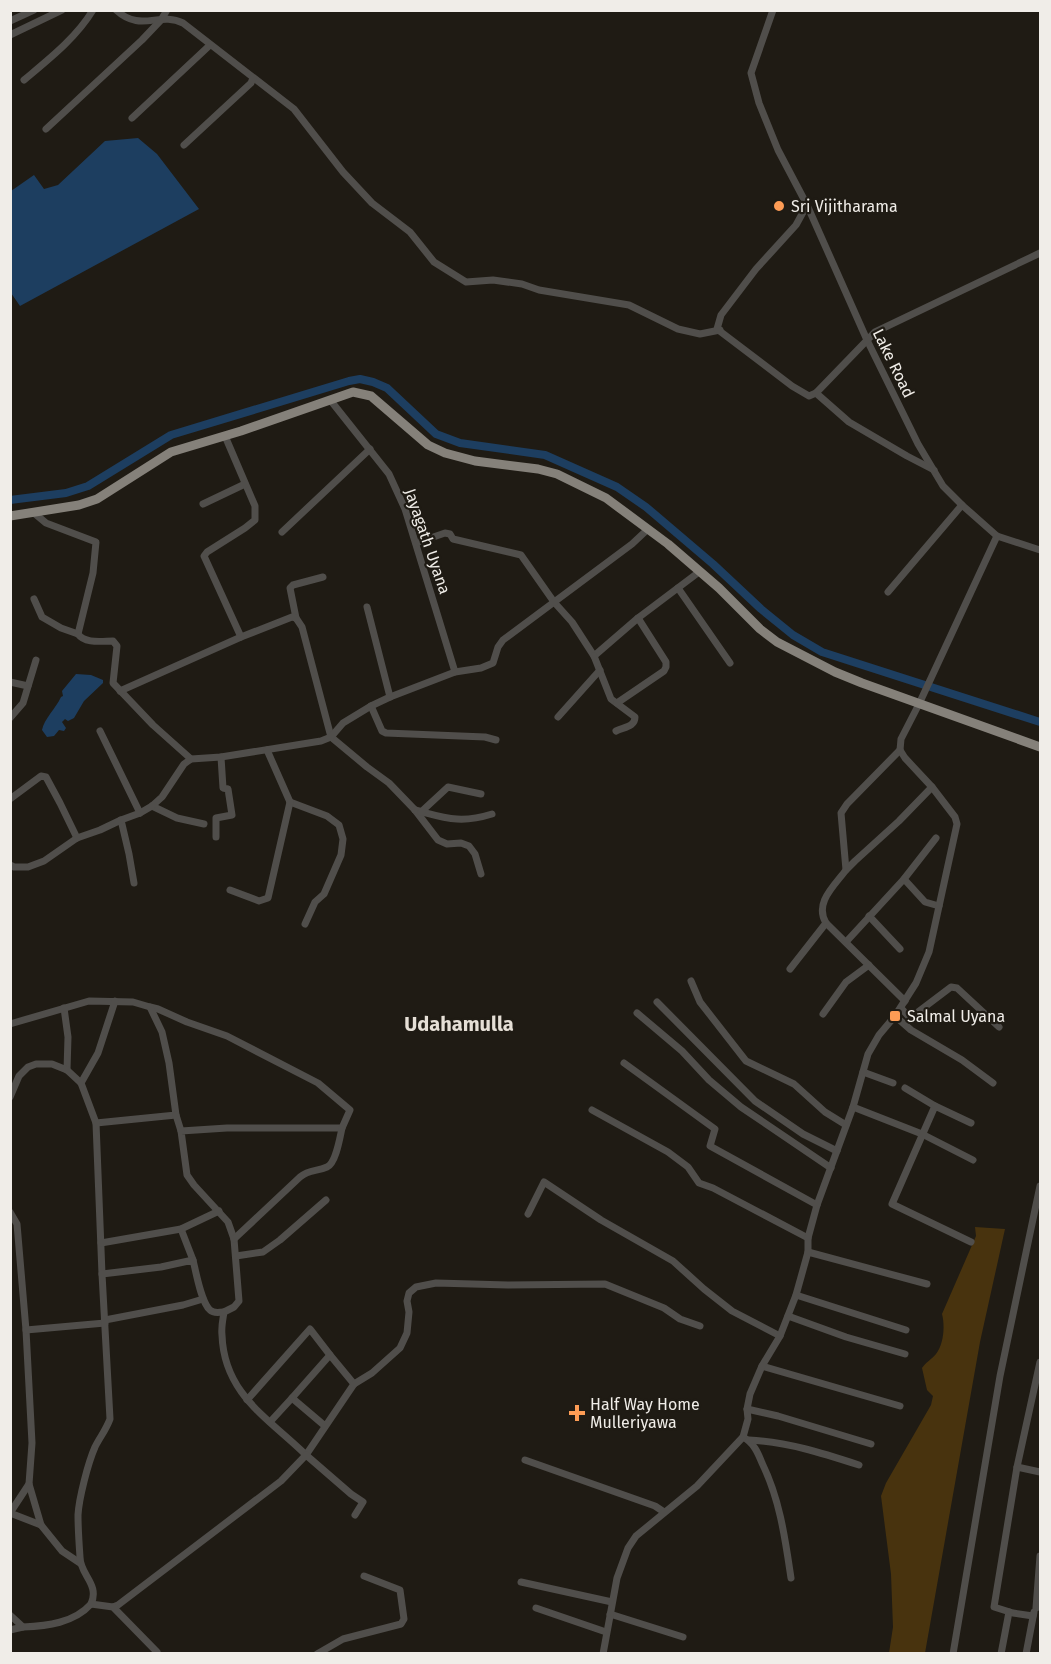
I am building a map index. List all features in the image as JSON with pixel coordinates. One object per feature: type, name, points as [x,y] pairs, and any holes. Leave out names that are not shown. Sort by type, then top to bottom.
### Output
[{"type":"main road","points":[[10,516],[79,505],[97,499],[171,452],[353,392],[371,396],[428,445],[445,453],[475,461],[538,469],[557,474],[606,498],[668,544],[777,642],[835,672],[921,701],[1041,747]]},
{"type":"street","points":[[10,21],[34,10]]},
{"type":"street","points":[[10,35],[63,10]]},
{"type":"street","points":[[24,80],[49,60],[84,26],[93,10]]},
{"type":"street","points":[[116,10],[131,21],[169,18],[177,20],[294,109],[343,172],[372,203],[410,232],[434,262],[466,282],[493,280],[522,284],[539,290],[629,305],[678,329],[700,334],[720,330]]},
{"type":"street","points":[[46,129],[161,20],[167,10]]},
{"type":"street","name":"Lake Road","points":[[773,10],[751,73],[759,103],[778,150],[807,205],[867,340],[918,444],[943,486],[997,536]]},
{"type":"street","points":[[132,118],[210,45]]},
{"type":"street","points":[[184,145],[253,78]]},
{"type":"street","points":[[807,205],[796,225],[756,269],[721,315],[717,329],[792,386],[809,396],[816,393],[875,332],[1041,253]]},
{"type":"street","points":[[816,393],[849,422],[934,470]]},
{"type":"street","name":"Jayagath Uyana","points":[[331,401],[390,474],[405,509],[455,672]]},
{"type":"street","points":[[225,436],[255,506],[255,520],[204,556],[242,637]]},
{"type":"street","points":[[282,532],[370,449]]},
{"type":"street","points":[[203,504],[245,484]]},
{"type":"street","points":[[888,592],[962,505]]},
{"type":"street","points":[[34,513],[46,523],[96,542],[93,573],[78,634]]},
{"type":"street","points":[[10,865],[28,867],[44,861],[77,838],[152,806],[162,797],[184,764],[190,759],[221,757],[321,741],[331,737],[343,723],[370,706],[455,672],[481,668],[493,663],[503,640],[632,544],[648,529]]},
{"type":"street","points":[[416,543],[445,533],[450,534],[453,539],[521,555],[554,602],[572,622],[594,656],[611,699],[635,717],[633,725],[616,731]]},
{"type":"street","points":[[603,1653],[617,1578],[628,1548],[636,1536],[697,1486],[746,1438],[750,1394],[762,1366],[780,1336],[796,1295],[808,1252],[808,1238],[817,1206],[853,1107],[868,1054],[916,983],[928,952],[957,824],[955,817],[932,787],[905,758],[900,750],[901,739],[921,701],[997,536],[1041,550]]},
{"type":"street","points":[[594,656],[638,618],[699,572]]},
{"type":"street","points":[[323,578],[293,585],[290,588],[296,618],[302,627],[331,737],[389,783],[418,811],[438,840],[447,844],[461,843],[470,846],[481,874]]},
{"type":"street","points":[[678,588],[730,663]]},
{"type":"street","points":[[34,599],[42,617],[61,628],[90,641],[113,641],[117,646],[113,683],[190,759]]},
{"type":"street","points":[[368,607],[390,697]]},
{"type":"street","points":[[120,691],[242,637],[291,617],[296,618]]},
{"type":"street","points":[[617,703],[664,671],[666,667],[666,662],[638,618]]},
{"type":"street","points":[[10,718],[23,703],[36,660]]},
{"type":"street","points":[[558,717],[600,670]]},
{"type":"street","points":[[10,682],[27,686]]},
{"type":"street","points":[[370,706],[382,731],[386,733],[485,737],[496,740]]},
{"type":"street","points":[[100,730],[140,813]]},
{"type":"street","points":[[230,890],[259,901],[268,898],[290,802],[267,750]]},
{"type":"street","points":[[846,870],[841,813],[900,750]]},
{"type":"street","points":[[216,837],[216,818],[232,815],[228,789],[223,788],[221,757]]},
{"type":"street","points":[[10,799],[41,776],[46,777],[77,838]]},
{"type":"street","points":[[418,811],[448,787],[482,794]]},
{"type":"street","points":[[932,787],[846,870],[823,901],[821,915],[903,1004],[910,1018],[951,987],[957,988],[999,1027]]},
{"type":"street","points":[[290,802],[327,816],[339,825],[343,839],[341,855],[324,894],[315,902],[304,924]]},
{"type":"street","points":[[152,806],[177,818],[204,824]]},
{"type":"street","points":[[418,811],[461,821],[492,814]]},
{"type":"street","points":[[121,820],[134,883]]},
{"type":"street","points":[[846,942],[904,879],[936,838]]},
{"type":"street","points":[[904,879],[925,902],[939,906]]},
{"type":"street","points":[[869,916],[900,949]]},
{"type":"street","points":[[790,969],[826,923]]},
{"type":"street","points":[[823,1014],[846,982],[869,965]]},
{"type":"street","points":[[691,981],[700,1002],[746,1061],[794,1084],[825,1112],[846,1125]]},
{"type":"street","points":[[10,1024],[89,1000],[133,1002],[158,1009],[227,1036],[318,1083],[350,1110],[332,1163],[327,1167],[307,1171],[234,1239]]},
{"type":"street","points":[[81,1083],[98,1053],[115,1001]]},
{"type":"street","points":[[657,1002],[755,1101],[803,1134],[837,1151]]},
{"type":"street","points":[[64,1008],[68,1037],[66,1070]]},
{"type":"street","points":[[150,1008],[162,1032],[187,1175],[228,1222],[234,1239],[239,1301],[234,1307],[215,1313],[208,1309],[181,1228]]},
{"type":"street","points":[[637,1013],[682,1051],[709,1080],[741,1107],[831,1168]]},
{"type":"street","points":[[895,1016],[911,1030],[962,1060],[993,1083]]},
{"type":"street","points":[[624,1062],[715,1129],[710,1146],[817,1206]]},
{"type":"street","points":[[10,1097],[19,1076],[28,1067],[36,1064],[52,1064],[66,1070],[81,1083],[96,1123],[110,1419],[106,1431],[95,1447],[78,1512],[80,1563],[94,1589],[94,1598],[86,1610],[63,1621],[47,1626],[10,1630]]},
{"type":"street","points":[[863,1072],[893,1083]]},
{"type":"street","points":[[905,1088],[970,1123]]},
{"type":"street","points":[[935,1106],[892,1204],[971,1242]]},
{"type":"street","points":[[853,1107],[921,1134],[973,1160]]},
{"type":"street","points":[[592,1110],[668,1152],[688,1167],[699,1183],[714,1188],[808,1238]]},
{"type":"street","points":[[96,1123],[176,1115]]},
{"type":"street","points":[[181,1131],[227,1128],[342,1128]]},
{"type":"street","points":[[528,1214],[544,1182],[601,1220],[673,1261],[732,1311],[780,1336]]},
{"type":"street","points":[[953,1653],[1000,1376],[1041,1186]]},
{"type":"street","points":[[236,1256],[263,1252],[326,1200]]},
{"type":"street","points":[[101,1243],[181,1228],[219,1211]]},
{"type":"street","points":[[10,1212],[17,1224],[26,1330],[32,1443],[29,1484],[41,1526],[62,1551],[80,1563]]},
{"type":"street","points":[[808,1252],[927,1284]]},
{"type":"street","points":[[102,1274],[161,1267],[193,1260]]},
{"type":"street","points":[[91,1604],[113,1607],[118,1605],[281,1481],[306,1455],[354,1384],[372,1373],[400,1348],[407,1333],[409,1312],[407,1301],[410,1293],[416,1287],[436,1283],[606,1284],[700,1326]]},
{"type":"street","points":[[796,1295],[906,1330]]},
{"type":"street","points":[[26,1330],[105,1322],[203,1299]]},
{"type":"street","points":[[224,1312],[222,1334],[225,1354],[238,1389],[306,1455],[363,1502],[355,1515]]},
{"type":"street","points":[[788,1317],[905,1354]]},
{"type":"street","points":[[247,1400],[310,1329],[354,1384]]},
{"type":"street","points":[[270,1422],[330,1355]]},
{"type":"street","points":[[1033,1616],[994,1607],[1017,1467],[1041,1362]]},
{"type":"street","points":[[762,1366],[900,1406]]},
{"type":"street","points":[[292,1398],[326,1426]]},
{"type":"street","points":[[747,1409],[871,1444]]},
{"type":"street","points":[[746,1438],[815,1450],[859,1465]]},
{"type":"street","points":[[746,1438],[755,1448],[772,1483],[784,1528],[790,1578]]},
{"type":"street","points":[[525,1460],[655,1506],[664,1512]]},
{"type":"street","points":[[1017,1467],[1041,1472]]},
{"type":"street","points":[[29,1484],[10,1513],[41,1526]]},
{"type":"street","points":[[1026,1653],[1033,1616],[1038,1607],[1041,1556]]},
{"type":"street","points":[[316,1653],[343,1639],[401,1624],[404,1619],[400,1590],[364,1575]]},
{"type":"street","points":[[521,1582],[612,1602]]},
{"type":"street","points":[[113,1607],[158,1652]]},
{"type":"street","points":[[536,1608],[606,1632]]},
{"type":"street","points":[[1001,1653],[1009,1612]]},
{"type":"street","points":[[610,1614],[683,1637]]},
{"type":"street","points":[[10,1615],[23,1628]]},
{"type":"shaded area","points":[[975,1227],[1005,1229],[980,1342],[925,1653],[889,1653],[893,1627],[891,1574],[881,1496],[886,1483],[931,1405],[933,1396],[927,1390],[922,1368],[936,1354],[941,1345],[944,1329],[942,1314],[976,1236]]},
{"type":"water","points":[[138,138],[157,154],[199,209],[20,306],[11,293],[11,191],[34,175],[44,189],[58,185],[105,141]]},
{"type":"water","points":[[76,674],[91,675],[103,680],[103,683],[84,701],[74,718],[68,721],[65,719],[62,722],[66,728],[64,731],[59,730],[54,736],[47,737],[42,730],[43,726],[63,696],[62,691]]},
{"type":"waterway","points":[[10,500],[66,493],[88,486],[171,435],[360,379],[387,388],[436,434],[460,443],[545,455],[617,487],[646,507],[793,635],[822,652],[1040,722]]},
{"type":"place","name":"Sri Vijitharama","points":[[779,206]]},
{"type":"place","name":"Salmal Uyana","points":[[895,1016]]},
{"type":"place","name":"Half Way Home Mulleriyawa","points":[[577,1413]]},
{"type":"district","name":"Udahamulla","points":[[459,1024]]}]
